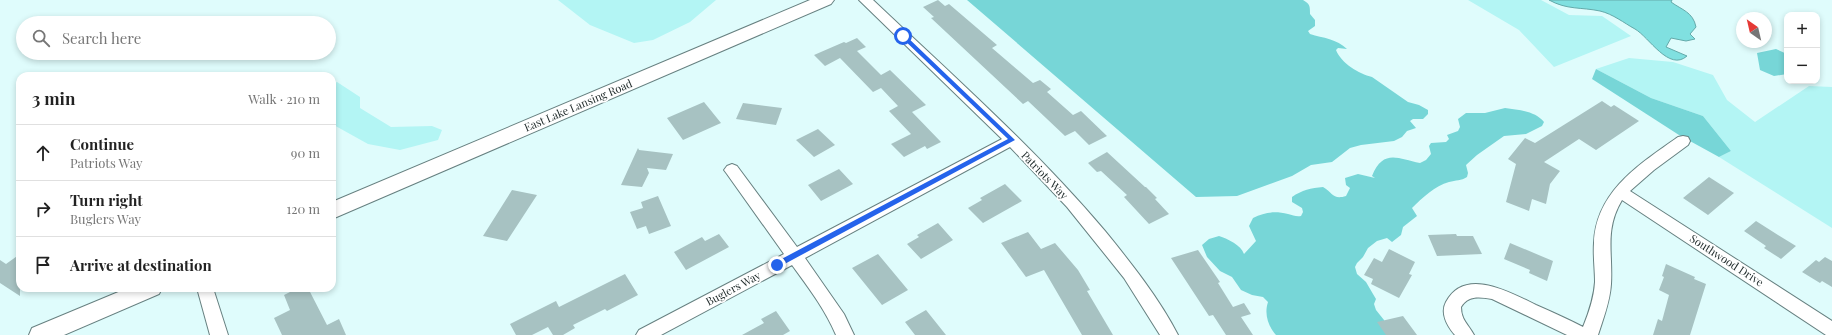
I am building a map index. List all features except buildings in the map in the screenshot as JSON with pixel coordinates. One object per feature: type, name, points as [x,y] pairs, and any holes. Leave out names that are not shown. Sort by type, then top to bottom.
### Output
[{"type":"main road","name":"East Lake Lansing Road","points":[[336,208],[825,0]]},
{"type":"main road","points":[[40,335],[141,292]]},
{"type":"street","name":"Patriots Way","points":[[865,0],[1012,140],[1072,203],[1130,273],[1169,335]]},
{"type":"street","name":"Buglers Way","points":[[645,335],[1012,140]]},
{"type":"street","points":[[1589,335],[1601,299],[1603,283],[1601,239],[1605,220],[1610,207],[1620,192],[1631,180],[1683,141]]},
{"type":"street","points":[[732,170],[823,295],[838,319],[845,335]]},
{"type":"street","name":"Southwood Drive","points":[[1620,192],[1640,203],[1832,330]]},
{"type":"street","points":[[1465,335],[1458,327],[1453,317],[1453,303],[1458,296],[1468,291],[1489,292],[1584,335]]},
{"type":"street","points":[[206,292],[219,335]]},
{"type":"shaded area","points":[[558,0],[716,0],[690,22],[653,40],[634,43],[590,25]]},
{"type":"shaded area","points":[[967,0],[1303,0],[1310,7],[1310,14],[1315,20],[1315,26],[1308,31],[1310,34],[1339,43],[1347,49],[1338,48],[1336,50],[1338,55],[1356,71],[1372,77],[1408,102],[1419,105],[1428,110],[1428,114],[1423,119],[1413,119],[1410,121],[1416,128],[1407,131],[1402,137],[1394,141],[1361,145],[1350,148],[1332,162],[1311,165],[1292,176],[1237,196],[1196,197]]},
{"type":"shaded area","points":[[1468,0],[1541,0],[1569,15],[1602,16],[1631,36],[1554,67],[1519,30]]},
{"type":"shaded area","points":[[1549,0],[1672,0],[1671,2],[1690,15],[1695,22],[1696,27],[1690,34],[1695,39],[1686,41],[1671,38],[1666,47],[1687,56],[1680,60],[1673,60],[1660,52],[1641,33],[1609,14],[1600,11],[1574,8]]},
{"type":"shaded area","points":[[1776,49],[1784,53],[1784,74],[1774,76],[1760,70],[1757,53]]},
{"type":"shaded area","points":[[1629,58],[1673,62],[1713,75],[1727,100],[1755,122],[1809,86],[1832,87],[1832,228],[1719,157],[1731,151],[1703,116],[1651,98],[1596,69]]},
{"type":"shaded area","points":[[1596,69],[1651,98],[1703,116],[1731,151],[1719,157],[1679,135],[1592,79]]},
{"type":"shaded area","points":[[336,82],[360,97],[360,108],[391,127],[432,126],[442,130],[438,140],[400,150],[368,144],[336,126]]},
{"type":"shaded area","points":[[1505,108],[1531,113],[1536,115],[1544,122],[1542,126],[1526,134],[1504,136],[1477,155],[1466,165],[1468,173],[1467,177],[1439,186],[1420,200],[1412,208],[1417,216],[1403,227],[1401,235],[1392,242],[1387,238],[1377,241],[1368,248],[1363,257],[1357,263],[1355,267],[1357,274],[1366,282],[1376,299],[1374,304],[1376,310],[1384,320],[1391,335],[1276,335],[1268,320],[1266,311],[1268,302],[1263,297],[1252,295],[1241,290],[1232,277],[1220,271],[1207,257],[1202,245],[1209,239],[1219,236],[1237,245],[1244,254],[1256,241],[1249,226],[1253,218],[1257,216],[1274,212],[1301,216],[1303,212],[1302,208],[1292,202],[1292,197],[1303,191],[1323,187],[1338,197],[1346,196],[1350,188],[1346,185],[1345,178],[1358,174],[1375,178],[1372,176],[1376,167],[1386,159],[1398,158],[1420,163],[1426,160],[1431,154],[1429,146],[1431,143],[1446,142],[1449,139],[1447,135],[1458,131],[1460,127],[1458,119],[1466,113],[1485,113]]},
{"type":"route","points":[[777,265],[1012,140],[903,36]]}]
